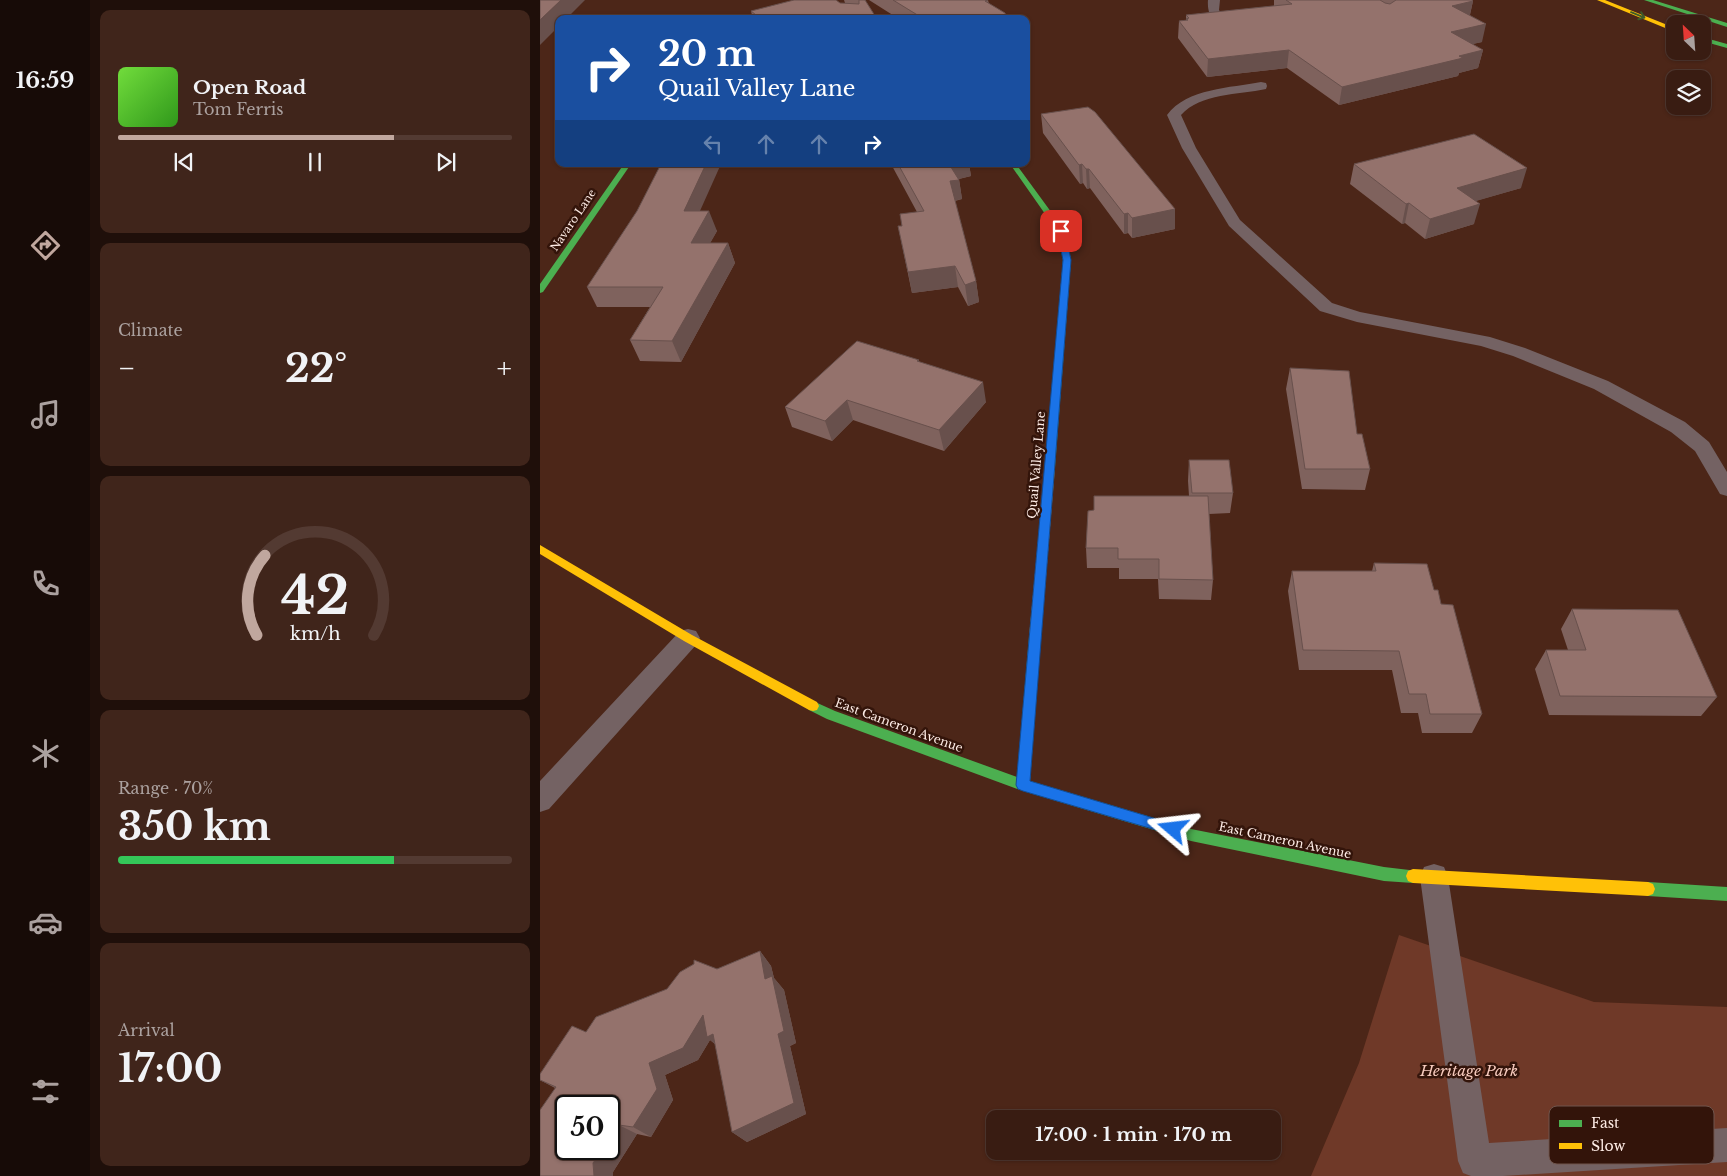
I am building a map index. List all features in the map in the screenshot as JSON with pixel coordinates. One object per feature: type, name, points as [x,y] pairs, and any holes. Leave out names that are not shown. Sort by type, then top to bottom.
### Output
[{"type":"main road","points":[[1600,0],[1666,26]]},
{"type":"main road","points":[[1647,0],[1727,25]]},
{"type":"main road","points":[[1711,42],[1727,46]]},
{"type":"main road","name":"Navaro Lane","points":[[540,290],[624,167]]},
{"type":"main road","name":"Quail Valley Lane","points":[[1015,167],[1061,231],[1067,260],[1023,785]]},
{"type":"main road","name":"East Cameron Avenue","points":[[540,549],[688,638],[831,715],[1023,785],[1191,835],[1384,874],[1727,894]]},
{"type":"lane","points":[[1214,0],[1213,10],[1222,24]]},
{"type":"lane","points":[[1261,86],[1194,100],[1179,107],[1174,115],[1189,148],[1234,223],[1326,307],[1357,317],[1484,341],[1519,352],[1601,385],[1678,427],[1702,447],[1727,489]]},
{"type":"lane","points":[[540,800],[688,638]]},
{"type":"lane","points":[[1434,877],[1475,1161],[1549,1156]]},
{"type":"lane","points":[[1714,1146],[1727,1145]]},
{"type":"green space","name":"Heritage Park","points":[[1399,935],[1594,1002],[1727,1007],[1727,1176],[1311,1176],[1359,1063]]},
{"type":"building","points":[[540,0],[561,0],[540,20]]},
{"type":"building","points":[[794,0],[836,0],[840,3],[859,4],[859,0],[865,0],[874,15],[756,15],[751,11]]},
{"type":"building","points":[[893,0],[988,0],[985,1],[1006,15],[917,15]]},
{"type":"building","points":[[1286,0],[1380,0],[1390,4],[1396,0],[1472,0],[1452,6],[1486,24],[1451,32],[1483,50],[1459,56],[1463,58],[1342,87],[1289,50],[1208,59],[1179,21],[1188,20],[1186,19],[1189,18],[1186,15],[1292,4]]},
{"type":"building","points":[[1088,107],[1095,112],[1175,209],[1132,218],[1128,213],[1124,214],[1089,169],[1086,169],[1082,164],[1079,165],[1041,114]]},
{"type":"building","points":[[1474,134],[1527,168],[1457,188],[1480,204],[1430,219],[1409,203],[1406,204],[1354,164]]},
{"type":"building","points":[[659,167],[705,167],[684,211],[709,211],[691,243],[728,243],[672,341],[630,340],[663,287],[587,287],[637,211]]},
{"type":"building","points":[[900,167],[951,167],[959,180],[950,181],[976,281],[965,285],[955,266],[908,272],[898,226],[902,226],[900,214],[924,211]]},
{"type":"building","points":[[857,341],[983,382],[939,430],[847,400],[825,421],[785,407]]},
{"type":"building","points":[[1290,368],[1349,371],[1357,434],[1362,434],[1370,469],[1305,469]]},
{"type":"building","points":[[1189,460],[1229,460],[1233,493],[1192,493]]},
{"type":"building","points":[[1094,496],[1208,496],[1213,580],[1159,579],[1159,559],[1118,559],[1118,548],[1086,548],[1088,511],[1094,510]]},
{"type":"building","points":[[1374,563],[1427,564],[1434,590],[1438,590],[1441,604],[1453,605],[1482,714],[1430,714],[1426,694],[1409,694],[1399,651],[1303,650],[1292,571],[1376,571]]},
{"type":"building","points":[[1572,609],[1678,610],[1717,697],[1560,696],[1546,650],[1586,650]]},
{"type":"building","points":[[760,951],[765,979],[772,976],[784,1031],[778,1034],[794,1103],[732,1132],[713,1034],[707,1037],[703,1015],[683,1048],[649,1063],[657,1089],[633,1127],[620,1125],[620,1095],[555,1095],[555,1160],[595,1160],[593,1163],[594,1176],[540,1176],[540,1110],[556,1087],[540,1080],[540,1074],[572,1026],[586,1032],[596,1017],[667,989],[680,972],[694,964],[694,960],[717,969]]},
{"type":"traffic: fast","points":[[1647,0],[1727,25]]},
{"type":"traffic: fast","points":[[1711,42],[1727,46]]},
{"type":"traffic: fast","points":[[540,290],[625,167]]},
{"type":"traffic: fast","points":[[1015,167],[1061,231],[1067,260],[1050,467]]},
{"type":"traffic: fast","points":[[1023,785],[1035,637]]},
{"type":"traffic: fast","points":[[813,706],[831,715],[1023,785],[1191,835],[1384,874],[1413,876]]},
{"type":"traffic: fast","points":[[1648,889],[1727,894]]},
{"type":"traffic: slow","points":[[1600,0],[1666,26]]},
{"type":"traffic: slow","points":[[1035,637],[1050,467]]},
{"type":"traffic: slow","points":[[540,549],[688,638],[813,706]]},
{"type":"traffic: slow","points":[[1413,876],[1648,889]]},
{"type":"route","points":[[1061,231],[1067,260],[1023,785],[1173,829]]}]
